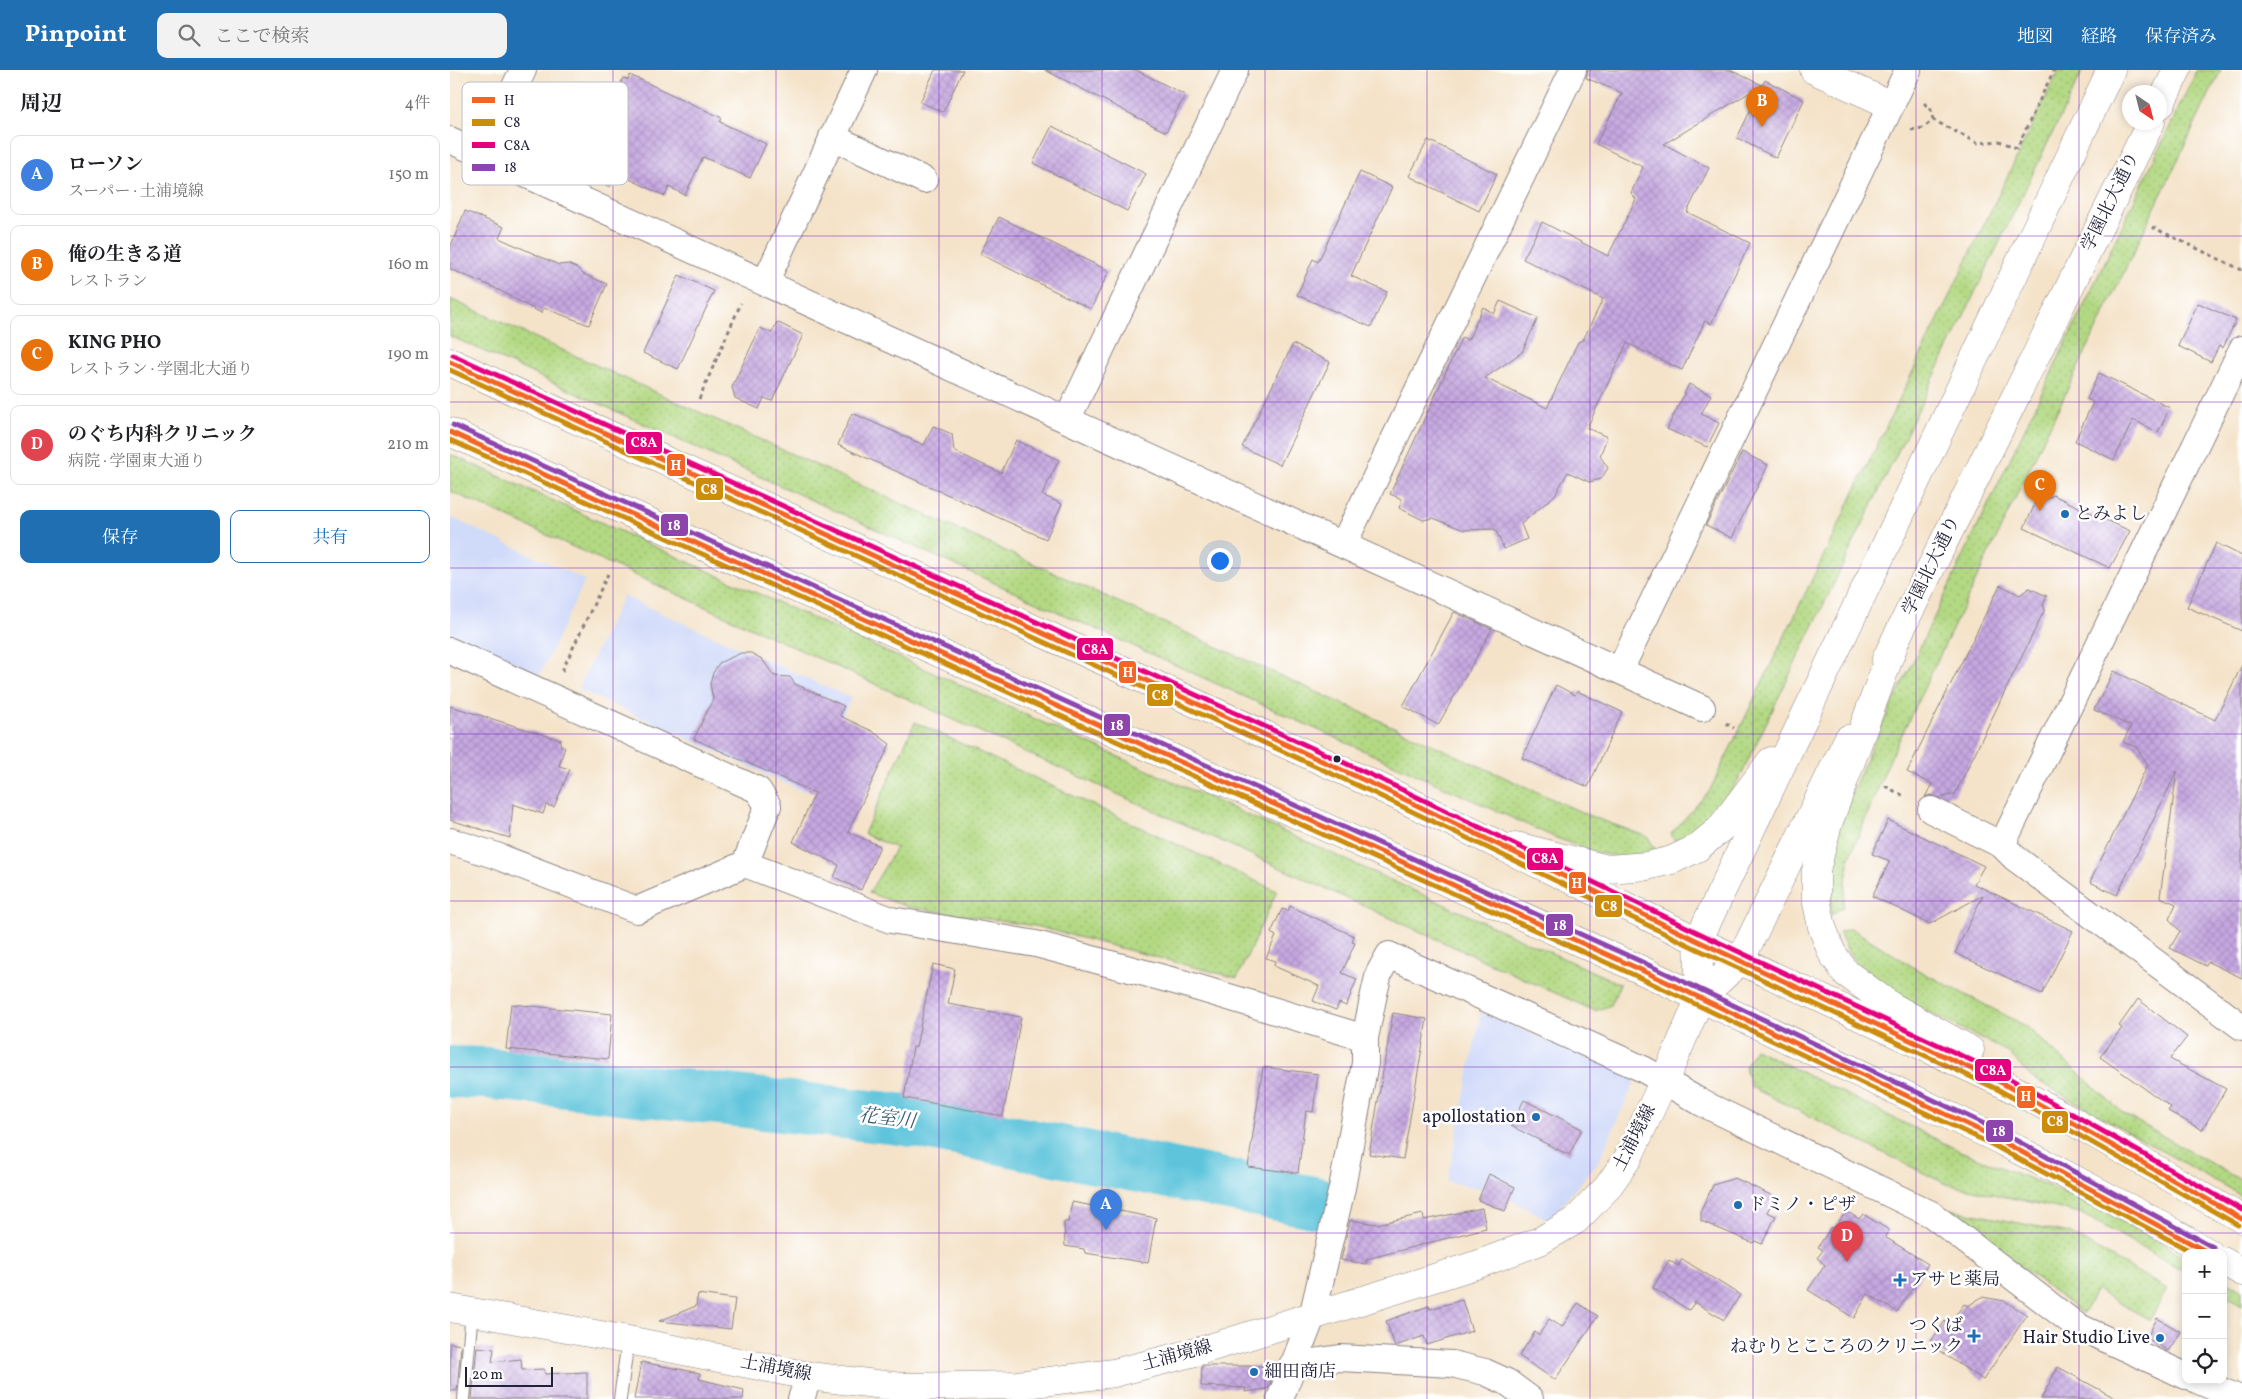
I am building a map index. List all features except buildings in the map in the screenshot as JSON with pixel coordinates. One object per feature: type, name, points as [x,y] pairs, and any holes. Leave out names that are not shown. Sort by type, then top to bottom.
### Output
[{"type":"main road","points":[[1814,70],[1886,115]]},
{"type":"main road","points":[[1698,941],[1717,897],[1812,706],[2111,70]]},
{"type":"main road","points":[[2167,90],[2176,70]]},
{"type":"main road","name":"学園北大通り","points":[[1700,998],[1740,961],[2147,130]]},
{"type":"main road","points":[[450,362],[1380,787],[1740,961],[2002,1083],[2060,1114],[2242,1219]]},
{"type":"main road","points":[[450,432],[1700,998],[1994,1137],[2202,1249]]},
{"type":"main road","points":[[1896,640],[1828,824],[1816,870],[1816,898],[1822,927],[1832,953],[1846,973],[1891,1006],[1966,1047],[2002,1083]]},
{"type":"main road","points":[[1489,840],[1608,869],[1647,866],[1672,860],[1697,848],[1720,829],[1812,706]]},
{"type":"main road","name":"土浦境線","points":[[461,1310],[628,1340],[805,1388],[1018,1385],[1114,1373],[1203,1350],[1479,1264],[1540,1240],[1576,1220],[1607,1188],[1628,1158],[1700,998],[1698,941]]},
{"type":"main road","points":[[2227,1263],[2242,1272]]},
{"type":"street","points":[[517,82],[523,70]]},
{"type":"street","points":[[759,280],[864,70]]},
{"type":"street","points":[[1067,420],[1235,70]]},
{"type":"street","points":[[1343,545],[1573,70]]},
{"type":"street","points":[[1620,670],[1908,70]]},
{"type":"street","points":[[832,137],[924,180]]},
{"type":"street","points":[[450,140],[462,146]]},
{"type":"street","points":[[548,185],[1702,708]]},
{"type":"street","points":[[2002,845],[2242,350]]},
{"type":"street","points":[[450,651],[758,790],[768,806],[746,864]]},
{"type":"street","points":[[1931,810],[2002,845],[2015,858],[2242,1027]]},
{"type":"street","points":[[450,841],[494,854],[637,910],[746,864],[891,920],[1036,944],[1182,983],[1365,1038]]},
{"type":"street","points":[[1280,1399],[1312,1317],[1342,1188],[1365,1063],[1365,1038],[1380,973],[1389,955],[1642,1069],[1702,1103],[1931,1214],[2077,1326],[2182,1374]]},
{"type":"street","points":[[1292,1365],[1340,1358],[1452,1364],[1485,1372],[1507,1382],[1530,1399]]},
{"type":"street","points":[[2205,1384],[2240,1399]]},
{"type":"lane","points":[[461,1310],[464,1399]]},
{"type":"lane","points":[[620,1399],[628,1340]]},
{"type":"path","points":[[1886,115],[1907,131],[1923,128],[1933,120],[1978,143],[1999,141],[2017,148],[2054,70]]},
{"type":"path","points":[[2152,227],[2242,270]]},
{"type":"path","points":[[698,398],[759,280]]},
{"type":"path","points":[[565,664],[608,574]]},
{"type":"shaded area","points":[[450,517],[585,580],[540,675],[450,633]]},
{"type":"shaded area","points":[[623,596],[851,698],[805,792],[578,689]]},
{"type":"shaded area","name":"apollostation","points":[[1481,1012],[1636,1078],[1599,1161],[1549,1220],[1493,1191],[1447,1182]]},
{"type":"green space","points":[[2059,70],[2083,70],[1740,777],[1713,815],[1677,845],[1671,834],[1710,790]]},
{"type":"green space","points":[[2197,70],[2221,70],[1890,759],[1849,859],[1843,907],[1831,915],[1830,861],[1836,831],[1867,757]]},
{"type":"green space","points":[[450,299],[1590,816],[1648,837],[1656,851],[1620,857],[1594,852],[1554,837],[450,336]]},
{"type":"green space","points":[[450,454],[1620,984],[1611,1005],[1595,1011],[450,491]]},
{"type":"green space","points":[[915,722],[1277,891],[1237,978],[1035,926],[908,907],[869,893],[896,848],[864,834]]},
{"type":"green space","points":[[1851,928],[1918,970],[2026,1026],[2124,1114],[2242,1181],[2242,1196],[2031,1077],[2008,1052],[1906,1001],[1859,966],[1849,953],[1839,932]]},
{"type":"green space","points":[[1755,1049],[1960,1151],[2086,1201],[2182,1255],[2182,1270],[2080,1213],[1946,1184],[1751,1087],[1745,1067]]},
{"type":"green space","points":[[1944,1208],[2069,1233],[2167,1289],[2150,1320],[2096,1290],[2083,1314]]},
{"type":"green space","points":[[2227,1281],[2242,1290],[2242,1305],[2227,1296]]},
{"type":"waterway","name":"花室川","points":[[450,1072],[486,1073],[907,1120],[1318,1203]]},
{"type":"transit line","name":"C8A","points":[[453,355],[1382,780],[1701,934],[2005,1076],[2242,1210]]},
{"type":"transit line","name":"H","points":[[450,362],[1379,787],[1698,941],[2002,1083],[2242,1219]]},
{"type":"transit line","name":"C8","points":[[450,370],[1376,794],[1695,948],[1999,1090],[2238,1225]]},
{"type":"transit line","name":"18","points":[[453,425],[1640,961],[1997,1130],[2213,1247]]},
{"type":"transit line","name":"H","points":[[450,432],[1637,968],[1994,1137],[2202,1249]]},
{"type":"transit line","name":"C8","points":[[450,440],[1634,975],[1991,1144],[2187,1249]]},
{"type":"place","name":"俺の生きる道","points":[[1762,127]]},
{"type":"place","name":"KING PHO","points":[[2040,511]]},
{"type":"place","name":"とみよし","points":[[2065,514]]},
{"type":"place","name":"apollostation","points":[[1536,1117]]},
{"type":"place","name":"ドミノ・ピザ","points":[[1738,1205]]},
{"type":"place","name":"ローソン","points":[[1106,1230]]},
{"type":"place","name":"のぐち内科クリニック","points":[[1847,1262]]},
{"type":"place","name":"アサヒ薬局","points":[[1900,1280]]},
{"type":"place","name":"つくば ねむりとこころのクリニック","points":[[1974,1336]]},
{"type":"place","name":"Hair Studio Live","points":[[2160,1338]]},
{"type":"place","name":"細田商店","points":[[1254,1372]]}]
